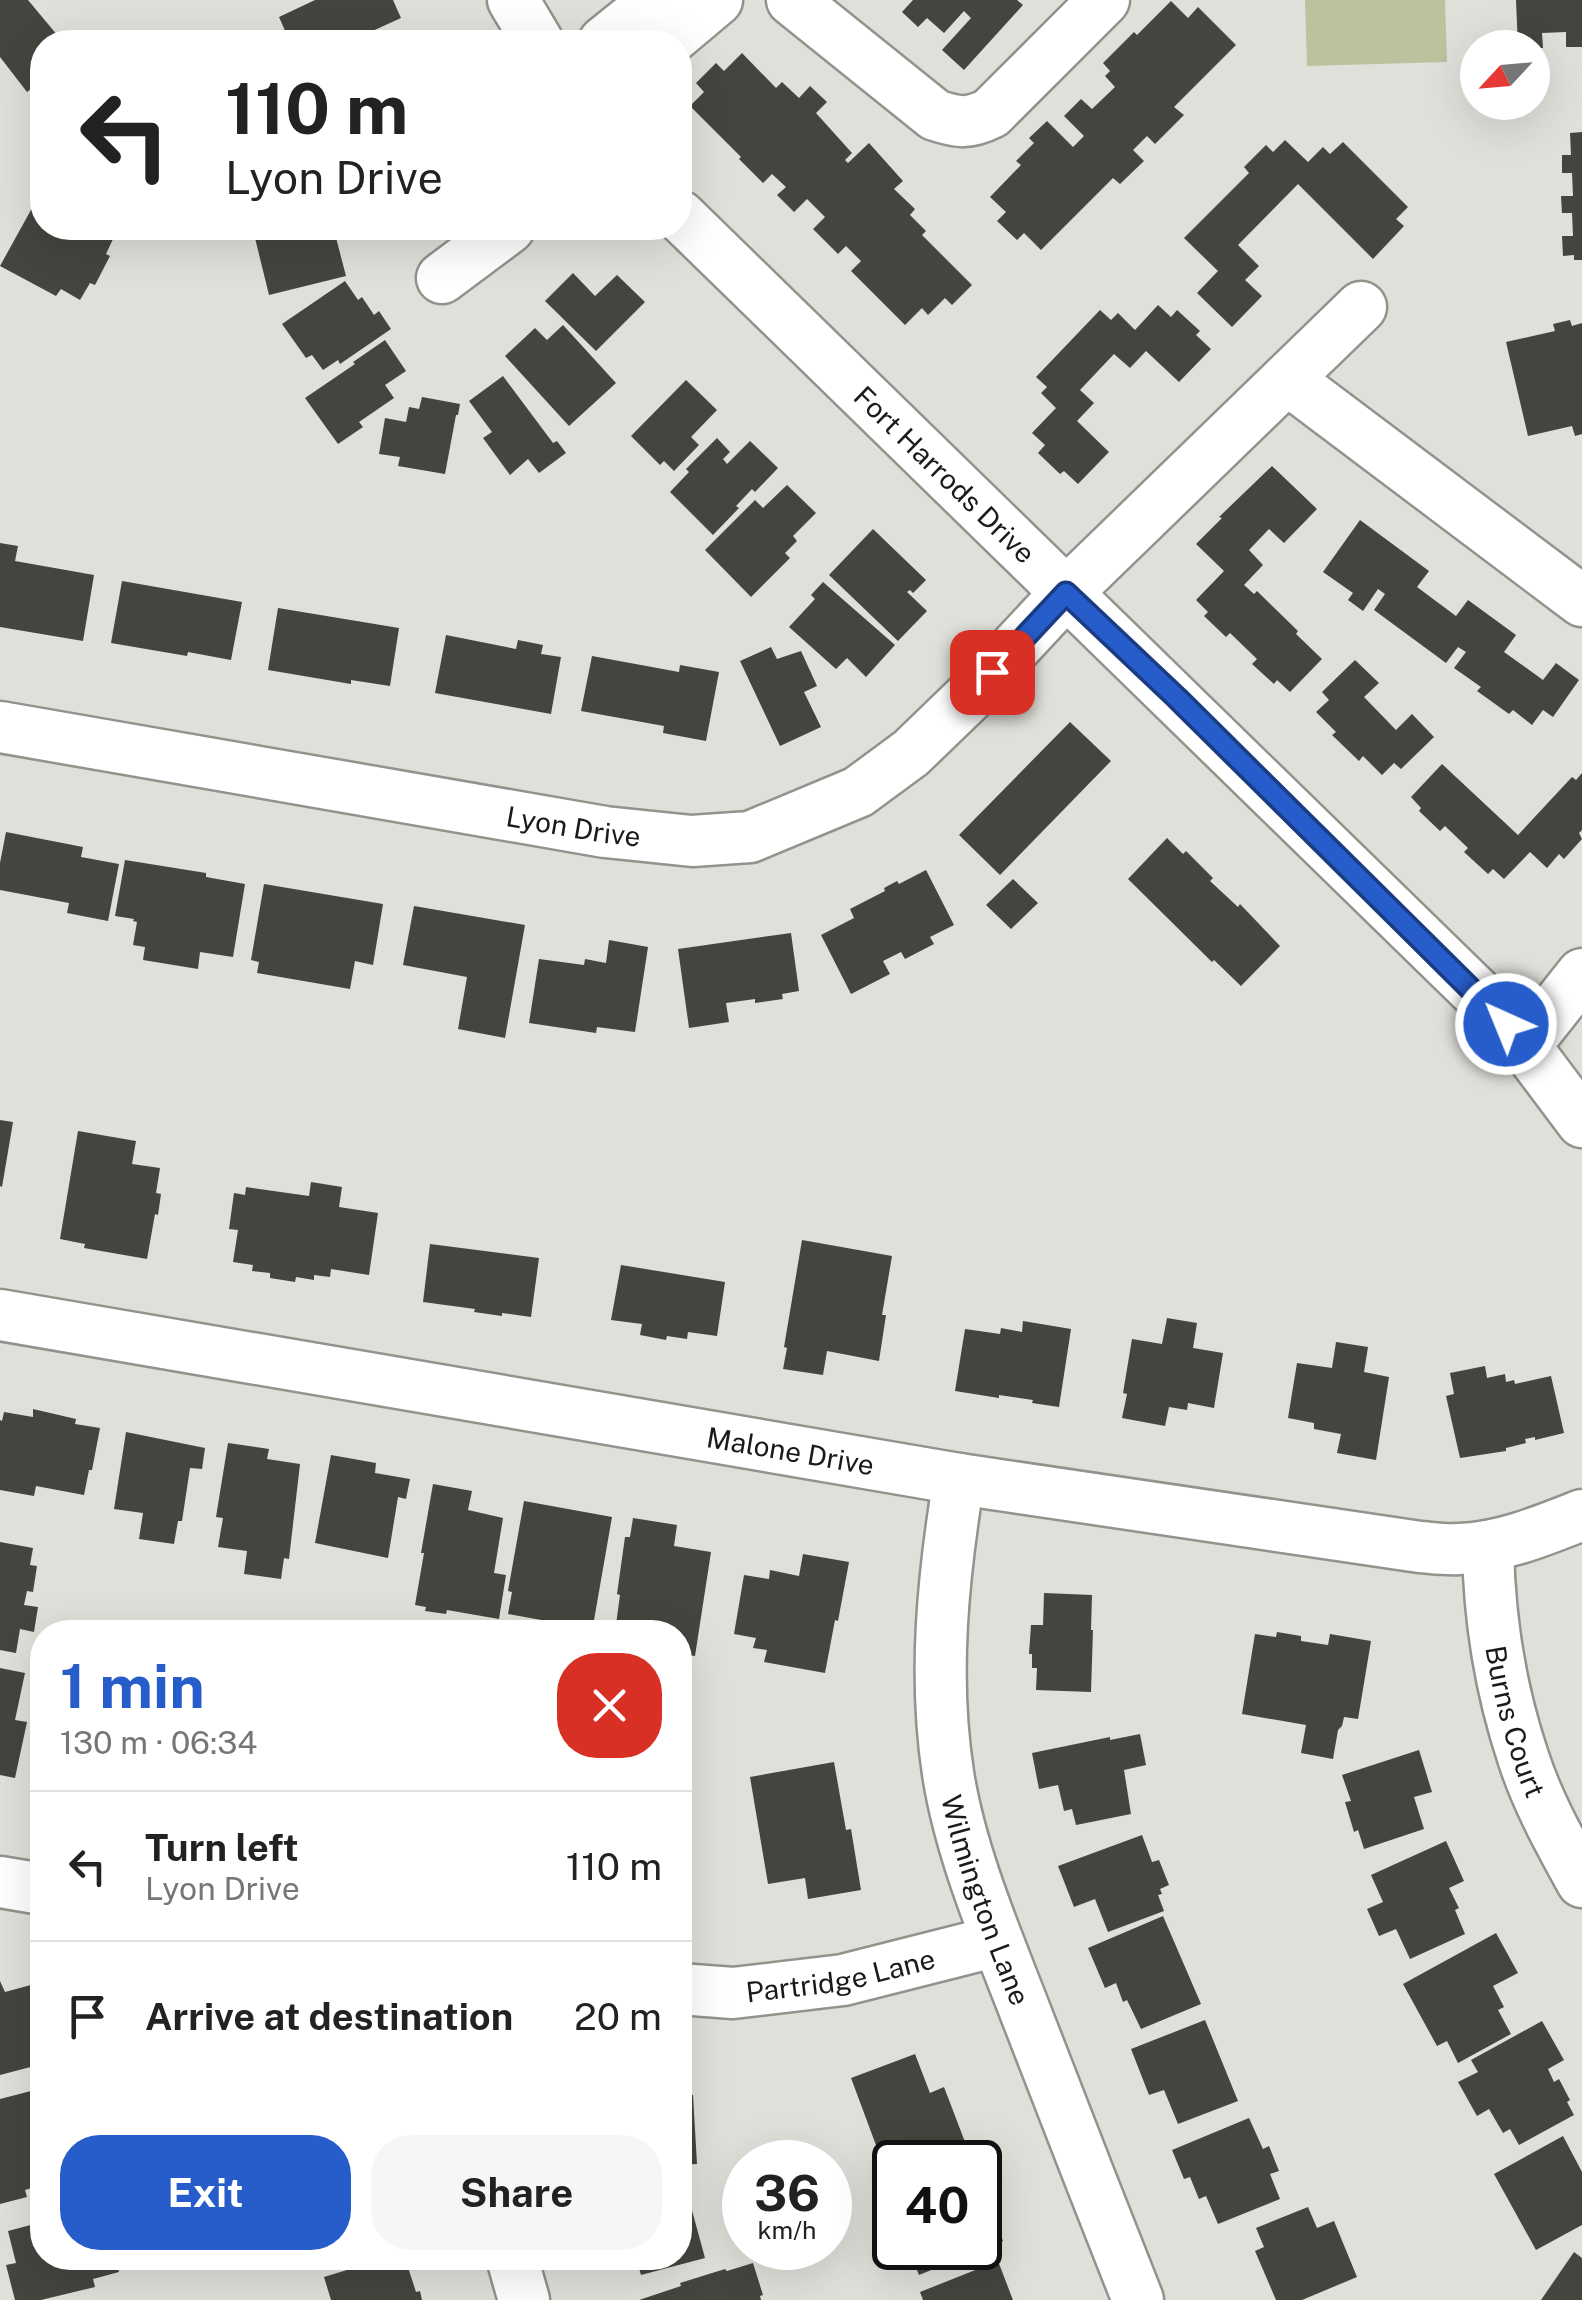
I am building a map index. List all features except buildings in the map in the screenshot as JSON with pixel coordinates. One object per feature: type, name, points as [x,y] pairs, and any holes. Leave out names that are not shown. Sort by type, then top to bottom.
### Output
[{"type":"street","points":[[513,0],[531,30]]},
{"type":"street","points":[[619,30],[656,0]]},
{"type":"street","points":[[681,30],[717,0]]},
{"type":"street","points":[[792,0],[936,114],[953,121],[974,122],[991,113],[1104,0]]},
{"type":"street","name":"Fort Harrods Drive","points":[[692,228],[1486,1002],[1526,1046],[1582,1122]]},
{"type":"street","points":[[442,278],[493,240]]},
{"type":"street","name":"Lyon Drive","points":[[0,728],[605,832],[692,841],[750,837],[858,792],[911,753],[1066,593],[1361,307]]},
{"type":"street","points":[[1287,379],[1582,601]]},
{"type":"street","points":[[1526,1046],[1582,974]]},
{"type":"street","name":"Malone Drive","points":[[0,1315],[960,1479],[1420,1547],[1488,1546],[1582,1515]]},
{"type":"street","name":"Wilmington Lane","points":[[960,1479],[947,1554],[941,1640],[941,1710],[948,1774],[960,1829],[997,1941],[1138,2300]]},
{"type":"street","name":"Burns Court","points":[[1488,1546],[1495,1646],[1523,1760],[1554,1832],[1582,1882]]},
{"type":"street","points":[[0,1882],[30,1888]]},
{"type":"street","name":"Partridge Lane","points":[[692,1991],[733,1993],[844,1980],[997,1941]]},
{"type":"street","points":[[515,2270],[524,2300]]},
{"type":"green space","points":[[1305,0],[1445,0],[1447,62],[1307,66]]},
{"type":"route","points":[[992,672],[1066,593],[1506,1024]]}]
